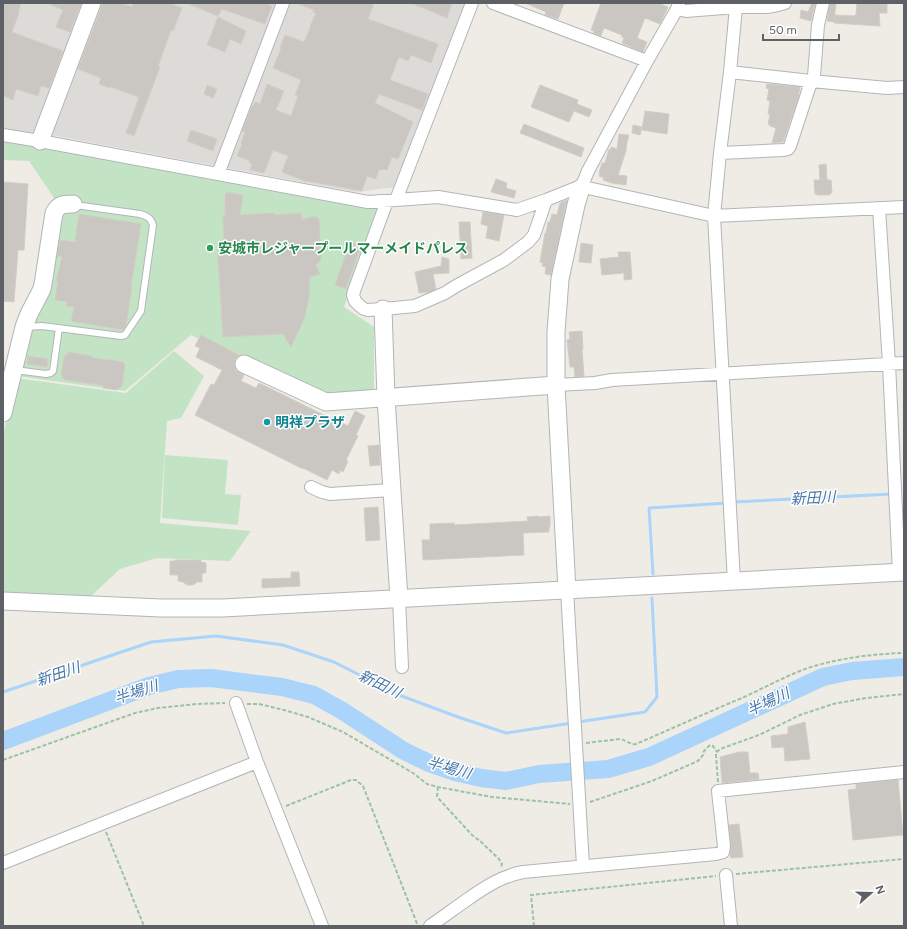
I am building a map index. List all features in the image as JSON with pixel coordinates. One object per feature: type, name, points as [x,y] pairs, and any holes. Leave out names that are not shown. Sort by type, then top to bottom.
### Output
[{"type":"street","points":[[40,141],[92,3]]},
{"type":"street","points":[[218,174],[283,3]]},
{"type":"street","points":[[472,3],[354,291],[355,301],[364,309],[383,309],[415,306],[445,293],[504,260],[528,242],[534,235],[546,200]]},
{"type":"street","points":[[494,3],[647,61]]},
{"type":"street","points":[[583,866],[556,385],[556,332],[560,279],[576,205],[588,171],[678,6],[686,11],[736,7],[767,7],[785,3]]},
{"type":"street","points":[[720,153],[788,149],[792,143],[808,88],[814,76],[818,25],[823,3]]},
{"type":"street","points":[[734,582],[714,216],[736,7]]},
{"type":"street","points":[[730,72],[887,88],[904,87]]},
{"type":"street","points":[[3,135],[368,202],[438,197],[518,210],[576,188],[588,188],[714,216],[904,207]]},
{"type":"street","points":[[3,413],[24,327],[42,289],[54,213],[60,205],[73,204]]},
{"type":"street","points":[[3,601],[161,608],[223,608],[902,573],[879,208]]},
{"type":"street","points":[[383,309],[386,398],[402,666]]},
{"type":"street","points":[[244,364],[326,402],[595,383],[612,380],[904,363]]},
{"type":"street","points":[[311,487],[330,494],[391,490]]},
{"type":"street","points":[[236,703],[257,762],[322,926]]},
{"type":"street","points":[[3,863],[257,762]]},
{"type":"street","points":[[430,926],[488,886],[504,878],[523,872],[716,854],[723,852],[724,846],[718,791],[904,772]]},
{"type":"street","points":[[726,875],[731,926]]},
{"type":"lane","points":[[24,327],[42,326],[121,336],[125,335],[141,311],[153,225],[151,220],[146,216],[73,204]]},
{"type":"lane","points":[[13,370],[46,374],[51,373],[53,371],[59,328]]},
{"type":"path","points":[[577,744],[620,739],[636,744],[808,668],[834,661],[904,653]]},
{"type":"path","points":[[717,752],[725,747],[759,735],[800,715],[833,704],[866,698],[904,694]]},
{"type":"path","points":[[3,760],[135,713],[158,708],[197,704],[236,703],[259,704],[308,717],[343,732],[412,773],[427,784],[438,787],[492,796],[566,804],[580,800],[591,802],[645,784],[698,761],[703,755],[704,750],[710,745],[714,746],[717,752],[718,791]]},
{"type":"path","points":[[276,810],[351,780],[356,780],[363,786],[418,926]]},
{"type":"path","points":[[438,787],[437,796],[439,799],[472,835],[499,859],[502,864],[501,871],[504,878]]},
{"type":"path","points":[[103,824],[144,926]]},
{"type":"path","points":[[534,926],[531,895],[904,859]]},
{"type":"shaded area","points":[[3,3],[466,3],[396,187],[356,192],[51,135],[3,129]]},
{"type":"green space","name":"安城市レジャープールマーメイドパレス","points":[[3,141],[376,206],[378,212],[344,307],[374,327],[374,394],[324,397],[191,335],[125,391],[17,376],[49,284],[61,211],[29,161],[3,160]]},
{"type":"green space","points":[[174,351],[204,376],[181,418],[167,421],[160,523],[251,531],[230,561],[157,558],[120,569],[89,598],[3,594],[3,436],[16,378],[126,393]]},
{"type":"green space","points":[[165,455],[228,460],[225,494],[241,495],[238,525],[162,518]]},
{"type":"building","points":[[3,3],[21,3],[12,32],[63,51],[49,88],[41,86],[38,96],[16,89],[13,100],[3,96]]},
{"type":"building","points":[[48,3],[81,3],[70,32],[56,27],[63,10]]},
{"type":"building","points":[[103,3],[120,3],[132,7],[133,3],[169,3],[182,8],[173,31],[171,30],[158,67],[160,67],[134,136],[126,133],[139,97],[99,84],[101,78],[78,69]]},
{"type":"building","points":[[186,3],[270,3],[269,5],[272,6],[265,24],[222,9],[218,16]]},
{"type":"building","points":[[296,3],[374,3],[368,19],[438,44],[431,63],[411,55],[408,61],[399,57],[390,80],[428,94],[422,110],[379,94],[375,103],[413,122],[398,159],[392,157],[387,170],[379,169],[376,179],[367,176],[362,191],[307,182],[282,172],[288,156],[273,150],[264,173],[250,170],[252,164],[249,163],[250,161],[237,156],[245,132],[242,131],[252,106],[255,102],[260,104],[267,84],[284,91],[276,110],[291,116],[298,96],[295,95],[301,80],[273,68],[285,35],[304,42],[316,13],[313,12],[314,10]]},
{"type":"building","points":[[411,3],[452,3],[447,18]]},
{"type":"building","points":[[525,3],[564,3],[558,19],[545,15],[546,12]]},
{"type":"building","points":[[601,3],[658,3],[668,7],[660,24],[645,18],[637,38],[647,42],[643,52],[622,43],[624,38],[622,35],[604,28],[601,36],[593,33],[594,31],[591,30]]},
{"type":"building","points":[[812,3],[815,3],[811,21],[800,18],[801,10],[808,12]]},
{"type":"building","points":[[830,3],[836,3],[834,22],[827,21]]},
{"type":"building","points":[[857,3],[887,4],[887,13],[879,13],[880,26],[834,23],[835,15],[855,16]]},
{"type":"building","points":[[218,17],[246,31],[241,44],[230,39],[225,52],[207,45]]},
{"type":"building","points":[[767,84],[800,87],[798,98],[783,142],[772,143],[776,128],[768,124],[770,101],[767,100],[769,89],[766,88]]},
{"type":"building","points":[[207,85],[217,89],[213,98],[204,94]]},
{"type":"building","points":[[540,85],[578,100],[577,104],[592,110],[589,117],[574,111],[569,122],[531,107]]},
{"type":"building","points":[[645,111],[669,114],[667,134],[642,130]]},
{"type":"building","points":[[524,124],[584,148],[581,157],[520,133]]},
{"type":"building","points":[[633,125],[642,127],[640,135],[632,133]]},
{"type":"building","points":[[191,130],[217,139],[213,151],[187,141]]},
{"type":"building","points":[[619,134],[629,135],[626,151],[618,175],[627,176],[626,185],[603,180],[604,178],[599,176],[602,163],[605,163],[609,149],[611,150],[611,147],[617,149]]},
{"type":"building","points":[[826,164],[827,180],[831,180],[832,193],[830,193],[830,195],[817,195],[815,194],[814,180],[820,180],[819,165]]},
{"type":"building","points":[[496,179],[507,183],[506,188],[516,191],[514,198],[491,192]]},
{"type":"building","points":[[3,182],[28,184],[24,250],[18,250],[14,302],[3,301]]},
{"type":"building","points":[[226,192],[243,195],[240,215],[302,213],[302,220],[314,216],[319,219],[321,260],[316,265],[320,274],[310,277],[309,297],[305,316],[291,347],[283,334],[223,337],[217,245],[224,245],[223,216],[225,216]]},
{"type":"building","points":[[567,200],[551,275],[545,274],[546,267],[542,266],[543,263],[540,262],[548,222],[550,222],[552,214],[557,215],[560,203]]},
{"type":"building","points":[[483,212],[504,215],[499,241],[486,238],[488,226],[481,224]]},
{"type":"building","points":[[79,214],[141,224],[126,326],[123,330],[71,321],[74,307],[66,306],[67,302],[55,300],[58,281],[56,281],[62,257],[57,256],[60,240],[75,242]]},
{"type":"building","points":[[459,222],[470,222],[472,258],[461,259]]},
{"type":"building","points":[[350,242],[361,246],[346,289],[335,285]]},
{"type":"building","points":[[581,243],[593,245],[591,263],[579,262]]},
{"type":"building","points":[[618,252],[630,252],[632,279],[624,280],[624,273],[602,275],[600,259],[619,257]]},
{"type":"building","points":[[442,257],[449,259],[449,273],[433,274],[436,289],[429,292],[419,293],[415,272],[441,266]]},
{"type":"building","points":[[582,331],[584,376],[575,377],[574,367],[570,367],[567,340],[570,339],[569,332]]},
{"type":"building","name":"明祥プラザ","points":[[201,335],[239,355],[235,359],[234,364],[236,370],[244,375],[241,381],[256,388],[259,383],[348,426],[355,411],[365,416],[356,435],[358,436],[346,460],[348,461],[343,472],[340,470],[339,474],[332,470],[327,480],[195,415],[211,384],[214,385],[222,370],[196,357],[200,348],[195,346]]},
{"type":"building","points":[[68,352],[92,356],[94,358],[124,362],[122,387],[120,387],[120,389],[118,388],[117,390],[103,388],[101,385],[64,380],[65,379],[62,378],[63,376],[61,376],[64,356],[66,356],[66,353],[68,354]]},
{"type":"building","points":[[28,356],[48,359],[47,367],[27,364]]},
{"type":"building","points":[[379,445],[380,465],[370,466],[368,446]]},
{"type":"building","points":[[378,507],[380,540],[366,541],[364,508]]},
{"type":"building","points":[[550,516],[549,532],[523,533],[524,555],[423,560],[422,540],[430,540],[430,524],[454,523],[454,525],[528,521],[527,517]]},
{"type":"building","points":[[201,560],[201,562],[206,563],[206,573],[202,573],[202,582],[187,585],[178,581],[178,575],[170,575],[170,561]]},
{"type":"building","points":[[291,572],[299,572],[300,586],[262,588],[262,579],[291,578]]},
{"type":"building","points":[[805,722],[810,759],[785,761],[784,747],[772,748],[771,736],[788,734],[788,727]]},
{"type":"building","points":[[739,752],[748,752],[750,773],[758,773],[759,779],[722,783],[720,757]]},
{"type":"building","points":[[898,780],[903,835],[853,840],[848,790],[856,789],[856,784]]},
{"type":"building","points":[[739,824],[743,857],[731,858],[729,825]]},
{"type":"waterway","name":"新田川","points":[[734,502],[892,494]]},
{"type":"waterway","name":"新田川","points":[[653,574],[649,508],[727,503]]},
{"type":"waterway","name":"新田川","points":[[578,722],[645,712],[657,697],[652,598]]},
{"type":"waterway","name":"新田川","points":[[3,692],[151,642],[216,636],[283,645],[334,662],[399,695],[506,733],[572,723]]},
{"type":"waterway","name":"半場川","points":[[3,741],[149,686],[178,679],[211,678],[282,687],[314,695],[341,710],[404,751],[429,763],[455,772],[481,778],[506,781],[539,774],[608,769],[649,757],[823,677],[852,671],[904,667]]},
{"type":"place","name":"安城市レジャープールマーメイドパレス","points":[[210,248]]},
{"type":"place","name":"明祥プラザ","points":[[267,422]]}]
